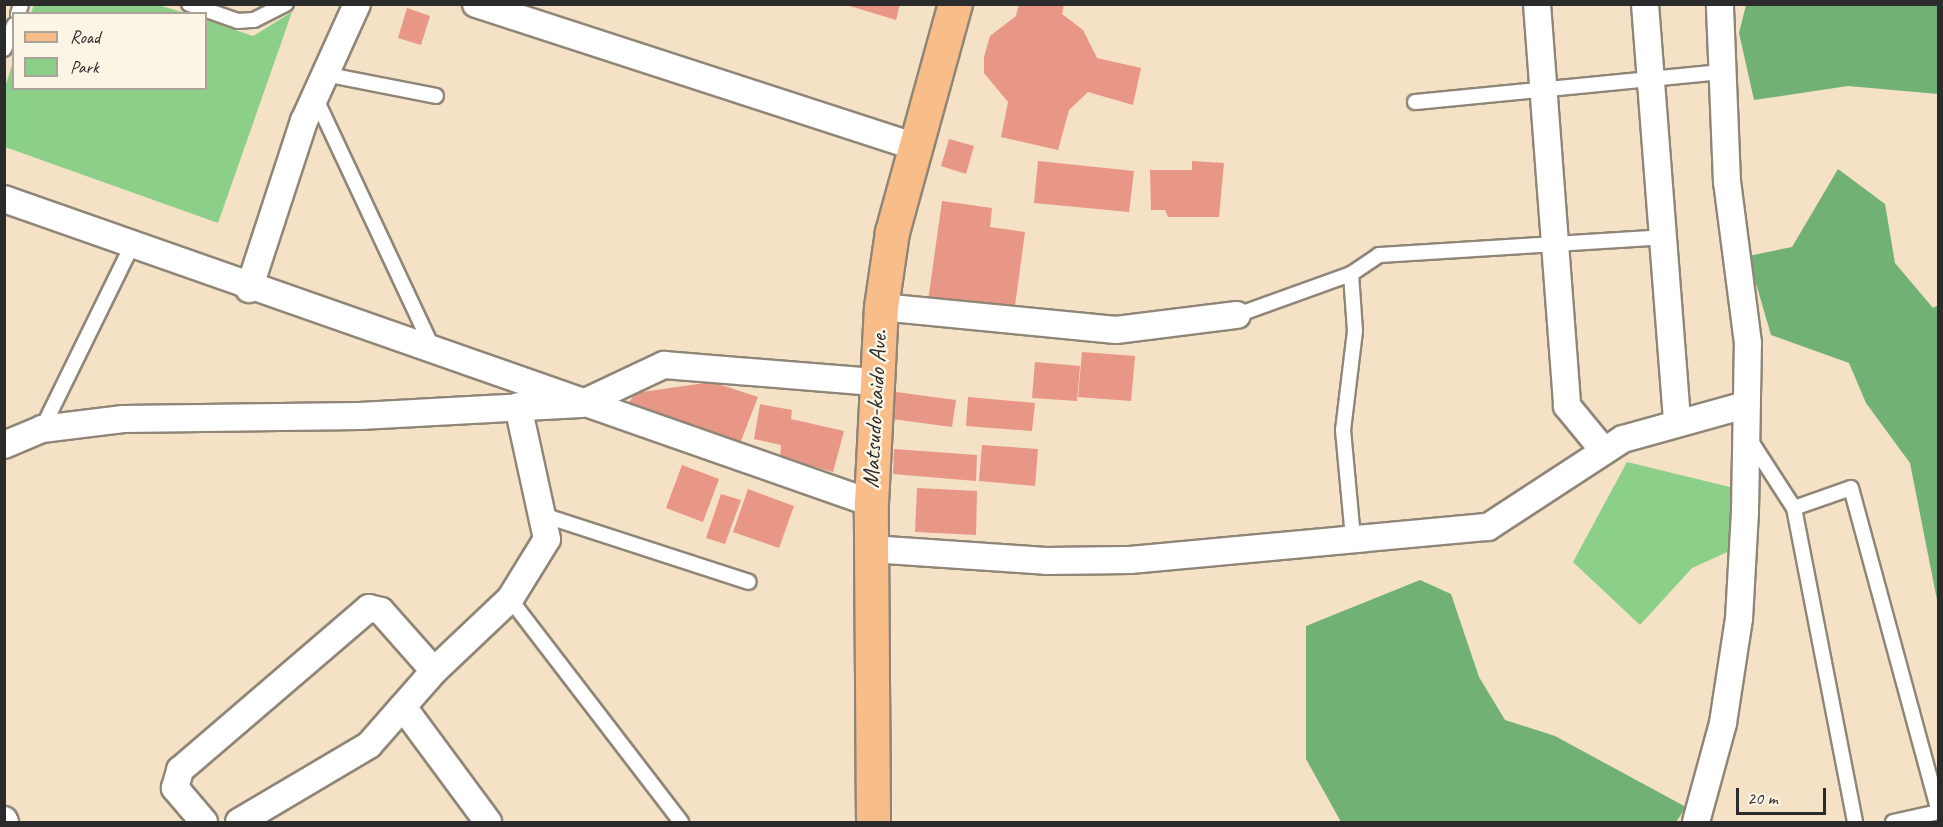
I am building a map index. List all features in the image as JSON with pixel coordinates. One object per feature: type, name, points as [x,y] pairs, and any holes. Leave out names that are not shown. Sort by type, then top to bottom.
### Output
[{"type":"main road","name":"Matsudo-kaido Ave.","points":[[873,822],[871,503],[874,382],[881,307],[914,146],[955,4]]},
{"type":"street","points":[[249,289],[320,86],[357,4]]},
{"type":"street","points":[[476,4],[914,146]]},
{"type":"street","points":[[1537,4],[1542,87],[1557,242],[1567,406],[1604,451]]},
{"type":"street","points":[[1645,4],[1677,421]]},
{"type":"street","points":[[1696,822],[1714,773],[1739,619],[1747,435],[1748,343],[1733,252],[1720,72],[1720,4]]},
{"type":"street","points":[[4,199],[249,289],[871,503]]},
{"type":"street","points":[[881,307],[1106,329],[1236,315]]},
{"type":"street","points":[[4,445],[42,429],[123,419],[360,416],[581,404],[664,365],[874,382]]},
{"type":"street","points":[[872,549],[1046,561],[1130,560],[1353,537],[1488,527],[1604,451],[1677,421],[1746,405]]},
{"type":"street","points":[[238,822],[369,745],[434,671],[510,599],[547,539],[546,516],[518,406]]},
{"type":"street","points":[[204,822],[176,788],[180,770],[369,608],[381,611],[434,671]]},
{"type":"street","points":[[403,708],[488,822]]},
{"type":"lane","points":[[189,4],[238,21],[254,20],[285,4]]},
{"type":"lane","points":[[4,49],[12,30]]},
{"type":"lane","points":[[1415,102],[1650,76],[1720,72]]},
{"type":"lane","points":[[435,354],[320,86],[436,96]]},
{"type":"lane","points":[[1236,315],[1351,274],[1379,255],[1663,237]]},
{"type":"lane","points":[[42,429],[132,245]]},
{"type":"lane","points":[[1351,274],[1355,331],[1343,430],[1353,537]]},
{"type":"lane","points":[[1747,435],[1794,508],[1855,822]]},
{"type":"lane","points":[[1794,508],[1851,488],[1938,808]]},
{"type":"lane","points":[[546,516],[749,582]]},
{"type":"lane","points":[[510,599],[681,822]]},
{"type":"lane","points":[[1893,822],[1938,812]]},
{"type":"green space","points":[[34,5],[158,5],[182,12],[31,12]]},
{"type":"green space","points":[[1746,5],[1938,5],[1938,94],[1848,86],[1754,100],[1739,33]]},
{"type":"green space","points":[[292,12],[218,223],[5,147],[5,87],[12,65],[12,90],[207,90],[207,20],[253,36]]},
{"type":"green space","points":[[1838,169],[1885,204],[1895,263],[1933,308],[1938,305],[1938,605],[1910,463],[1866,403],[1849,363],[1771,335],[1748,256],[1792,247]]},
{"type":"green space","points":[[1627,462],[1734,488],[1734,549],[1692,568],[1640,625],[1573,562]]},
{"type":"green space","points":[[1420,580],[1451,594],[1479,677],[1505,720],[1555,736],[1686,807],[1676,822],[1341,822],[1306,759],[1306,626]]},
{"type":"building","points":[[843,4],[900,4],[896,20]]},
{"type":"building","points":[[1019,4],[1064,4],[1062,14],[1083,30],[1097,58],[1141,68],[1133,105],[1088,92],[1069,110],[1058,150],[1001,137],[1008,102],[984,73],[984,57],[990,36],[1016,16]]},
{"type":"building","points":[[407,8],[430,16],[421,45],[398,38]]},
{"type":"building","points":[[949,139],[974,146],[966,174],[941,166]]},
{"type":"building","points":[[1038,161],[1134,171],[1129,212],[1034,203]]},
{"type":"building","points":[[1192,161],[1224,163],[1219,217],[1168,217],[1165,210],[1151,210],[1150,170],[1192,170]]},
{"type":"building","points":[[942,201],[992,208],[990,227],[1025,232],[1014,313],[928,301]]},
{"type":"building","points":[[1082,352],[1135,356],[1131,401],[1078,397]]},
{"type":"building","points":[[1035,362],[1080,366],[1077,401],[1032,398]]},
{"type":"building","points":[[712,382],[758,397],[739,446],[627,406],[635,393]]},
{"type":"building","points":[[896,392],[956,400],[952,427],[892,419]]},
{"type":"building","points":[[968,397],[1035,403],[1032,431],[966,426]]},
{"type":"building","points":[[760,404],[792,410],[791,419],[844,431],[833,472],[780,457],[781,445],[754,439]]},
{"type":"building","points":[[982,445],[1038,449],[1035,486],[979,481]]},
{"type":"building","points":[[894,449],[977,455],[976,481],[893,474]]},
{"type":"building","points":[[682,465],[719,479],[703,522],[666,508]]},
{"type":"building","points":[[917,488],[977,491],[976,535],[915,532]]},
{"type":"building","points":[[748,489],[794,506],[779,548],[733,532]]},
{"type":"building","points":[[721,494],[741,500],[725,544],[706,538]]}]
